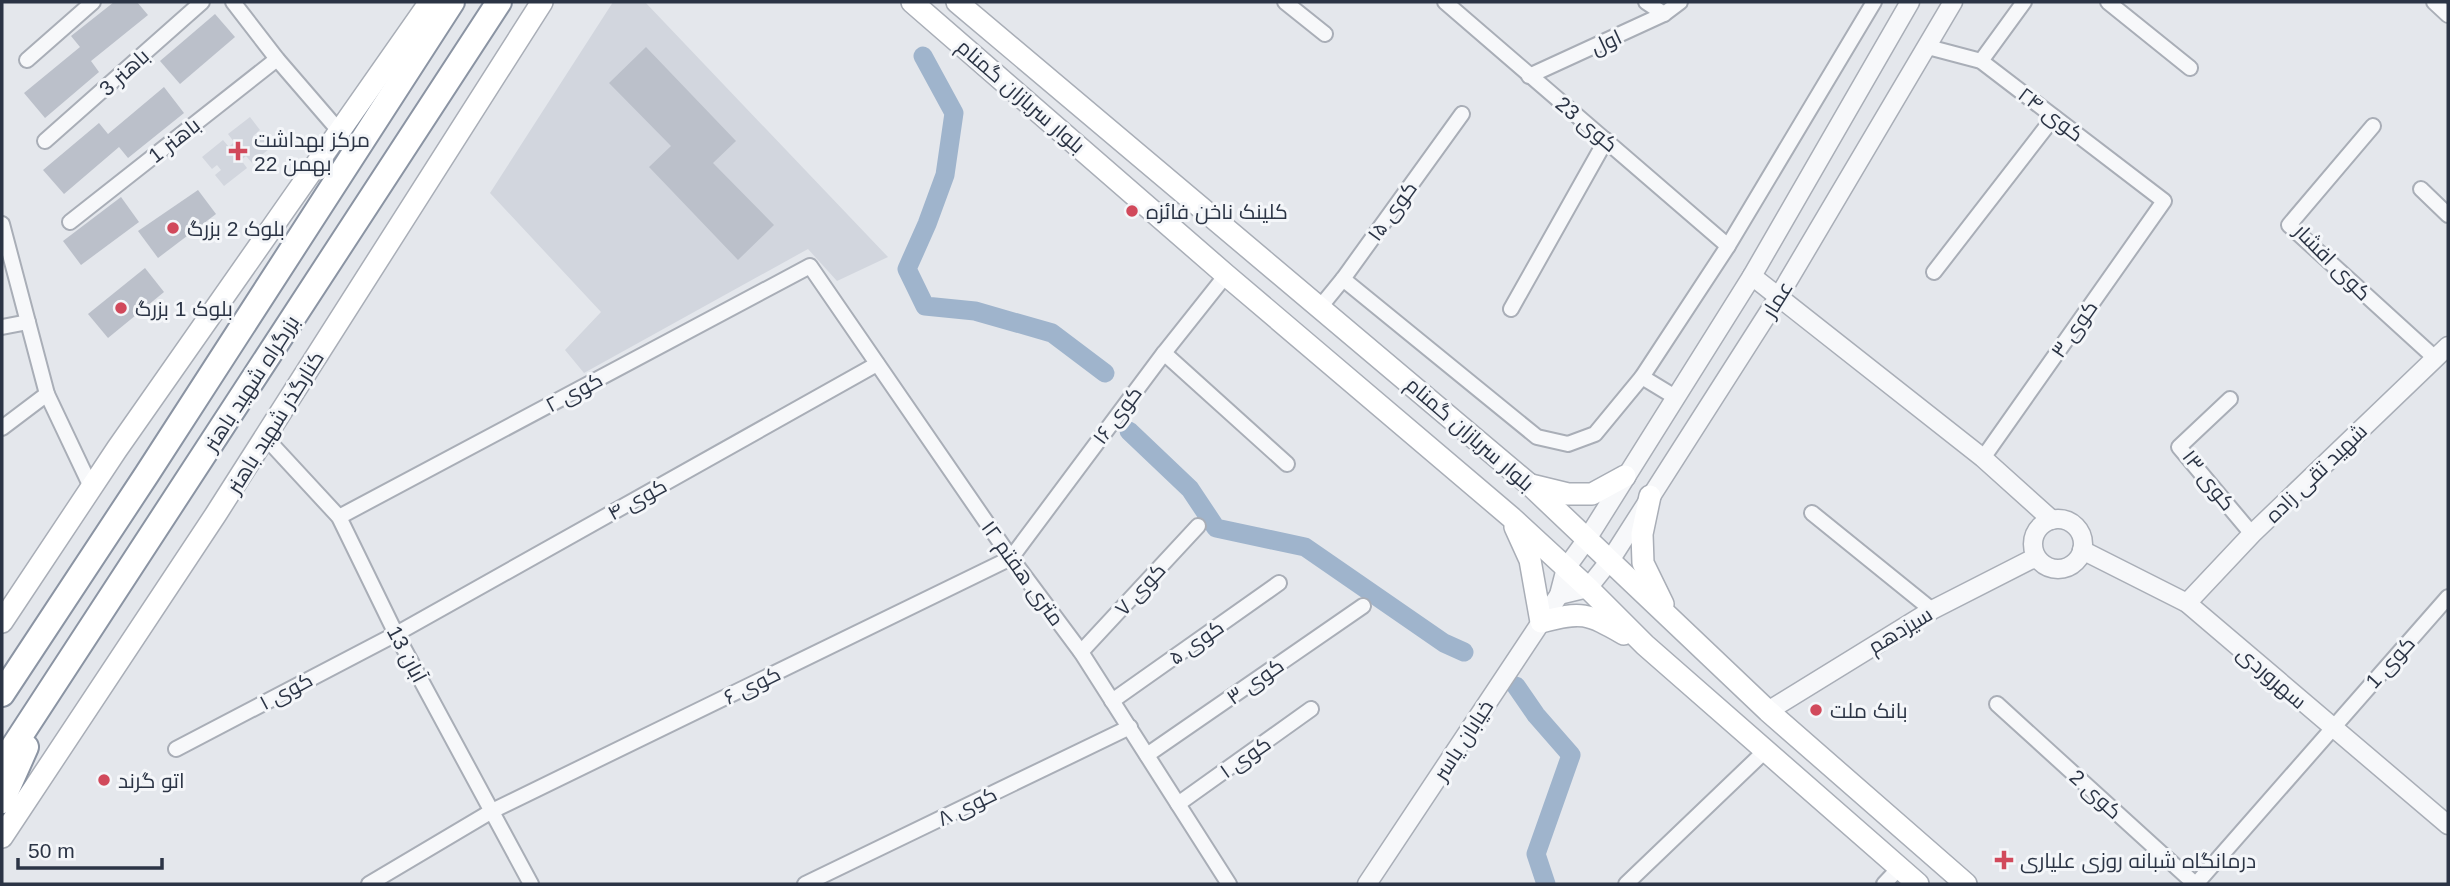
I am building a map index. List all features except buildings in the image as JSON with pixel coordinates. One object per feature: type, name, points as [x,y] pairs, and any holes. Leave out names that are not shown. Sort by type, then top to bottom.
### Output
[{"type":"highway","name":"بزرگراه شهید باهنر","points":[[2,694],[452,2]]},
{"type":"highway","name":"بزرگراه شهید باهنر","points":[[2,764],[499,2]]},
{"type":"highway","points":[[2,801],[52,688]]},
{"type":"main road","points":[[2,622],[430,2]]},
{"type":"main road","name":"کنارگذر شهید باهنر","points":[[2,837],[265,437],[541,2]]},
{"type":"main road","name":"بلوار سربازان گمنام","points":[[912,2],[1226,275],[1512,518],[1645,645],[1764,752],[1918,884]]},
{"type":"main road","name":"بلوار سربازان گمنام","points":[[957,2],[1321,306],[1530,485],[1611,559],[1768,711],[1966,884]]},
{"type":"main road","points":[[1530,485],[1568,494],[1592,494],[1625,477]]},
{"type":"main road","points":[[1650,496],[1642,534],[1643,564],[1670,619]]},
{"type":"main road","points":[[1512,518],[1530,560],[1541,622],[1571,614],[1592,616],[1645,645]]},
{"type":"street","points":[[27,61],[93,2]]},
{"type":"street","name":"باهنر 3","points":[[45,141],[202,2]]},
{"type":"street","points":[[1646,2],[1664,15]]},
{"type":"street","name":"اول","points":[[1529,76],[1664,15],[1680,2]]},
{"type":"street","points":[[1343,279],[1537,437],[1568,444],[1595,434],[1642,377],[1728,246],[1874,2]]},
{"type":"street","name":"عمار","points":[[1566,568],[1587,539],[1752,276],[1910,2]]},
{"type":"street","name":"عمار","points":[[1588,588],[1611,559],[1779,296],[1953,2]]},
{"type":"street","points":[[1981,61],[2025,2]]},
{"type":"street","points":[[2108,2],[2190,68]]},
{"type":"street","points":[[2434,2],[2448,15]]},
{"type":"street","name":"کوی 23","points":[[1449,3],[1529,76],[1728,246]]},
{"type":"street","points":[[240,4],[277,59],[340,132]]},
{"type":"street","points":[[1291,4],[1325,34]]},
{"type":"street","name":"کوی ۲۴","points":[[1928,47],[1981,61],[2164,201]]},
{"type":"street","name":"باهنر 1","points":[[70,222],[277,59]]},
{"type":"street","name":"کوی ۱۵","points":[[1321,306],[1462,114]]},
{"type":"street","points":[[1934,271],[2054,117]]},
{"type":"street","name":"کوی افشار","points":[[2372,126],[2289,225],[2441,352]]},
{"type":"street","points":[[1511,309],[1606,140]]},
{"type":"street","points":[[2421,189],[2448,215]]},
{"type":"street","name":"کوی ۳","points":[[1983,458],[2164,201]]},
{"type":"street","points":[[2,224],[47,394],[92,489]]},
{"type":"street","name":"۱۲ متری هفتم","points":[[810,266],[1011,558],[1081,652],[1229,884]]},
{"type":"street","name":"کوی ۲","points":[[339,517],[810,266]]},
{"type":"street","name":"کوی ۱۶","points":[[1011,558],[1164,353],[1226,275]]},
{"type":"street","points":[[1752,276],[1983,458],[2052,520]]},
{"type":"street","points":[[2,327],[28,322]]},
{"type":"street","name":"شهید تقی زاده","points":[[2187,603],[2252,534],[2441,352]]},
{"type":"street","points":[[1164,353],[1287,464]]},
{"type":"street","name":"کوی ۴","points":[[396,634],[877,364]]},
{"type":"street","points":[[1642,377],[1675,397]]},
{"type":"street","points":[[2,428],[47,394]]},
{"type":"street","name":"کوی ۱۳","points":[[2230,399],[2179,447],[2252,534]]},
{"type":"street","name":"13 آبان","points":[[265,437],[339,517],[396,634],[531,884]]},
{"type":"street","points":[[1812,513],[1932,610]]},
{"type":"street","points":[[2061,519],[2076,527],[2081,534],[2082,550],[2073,564],[2066,568],[2049,568],[2036,557],[2033,550],[2034,534],[2038,528],[2052,520],[2061,519]]},
{"type":"street","name":"کوی ۷","points":[[1081,652],[1198,526]]},
{"type":"street","name":"سهروردی","points":[[2082,550],[2187,603],[2448,825]]},
{"type":"street","name":"سیزدهم","points":[[1768,711],[1932,610],[2036,557]]},
{"type":"street","name":"کوی ۶","points":[[369,884],[492,811],[1011,558]]},
{"type":"street","name":"خیابان یاسر","points":[[1367,884],[1559,595],[1566,568]]},
{"type":"street","name":"کوی ۵","points":[[1112,701],[1279,583]]},
{"type":"street","points":[[1559,595],[1588,588]]},
{"type":"street","name":"کوی 1","points":[[2332,728],[2448,597]]},
{"type":"street","name":"کوی ۳","points":[[1147,755],[1363,606]]},
{"type":"street","name":"کوی ۱","points":[[176,749],[396,634]]},
{"type":"street","name":"کوی 2","points":[[1997,704],[2196,884],[2332,728]]},
{"type":"street","name":"کوی ۱","points":[[1178,804],[1311,709]]},
{"type":"street","name":"کوی ۸","points":[[805,884],[1130,727]]},
{"type":"street","points":[[1626,884],[1764,752]]},
{"type":"street","points":[[1884,884],[1899,867]]},
{"type":"shaded area","points":[[613,2],[645,2],[888,257],[837,281],[808,249],[584,373],[565,350],[601,312],[490,193]]},
{"type":"shaded area","name":"مرکز بهداشت 22 بهمن","points":[[250,117],[260,130],[253,136],[256,139],[264,133],[274,145],[252,163],[246,156],[241,160],[247,168],[224,186],[215,175],[221,170],[217,165],[212,169],[202,157],[223,140],[229,147],[234,142],[228,134]]},
{"type":"waterway","points":[[923,56],[954,113],[945,175],[907,269],[925,306],[975,311],[1052,333],[1105,373]]},
{"type":"waterway","points":[[1129,431],[1190,489],[1216,528],[1305,547],[1444,643],[1464,652]]},
{"type":"waterway","points":[[1516,686],[1536,715],[1571,755],[1536,854],[1546,884]]},
{"type":"place","name":"مرکز بهداشت 22 بهمن","points":[[238,151]]},
{"type":"place","name":"کلینک ناخن فائزه","points":[[1132,211]]},
{"type":"place","name":"بلوک 2 بزرگ","points":[[173,228]]},
{"type":"place","name":"بلوک 1 بزرگ","points":[[121,308]]},
{"type":"place","name":"بانک ملت","points":[[1816,710]]},
{"type":"place","name":"اتو گرند","points":[[104,780]]},
{"type":"place","name":"درمانگاه شبانه روزی علیاری","points":[[2004,860]]}]
